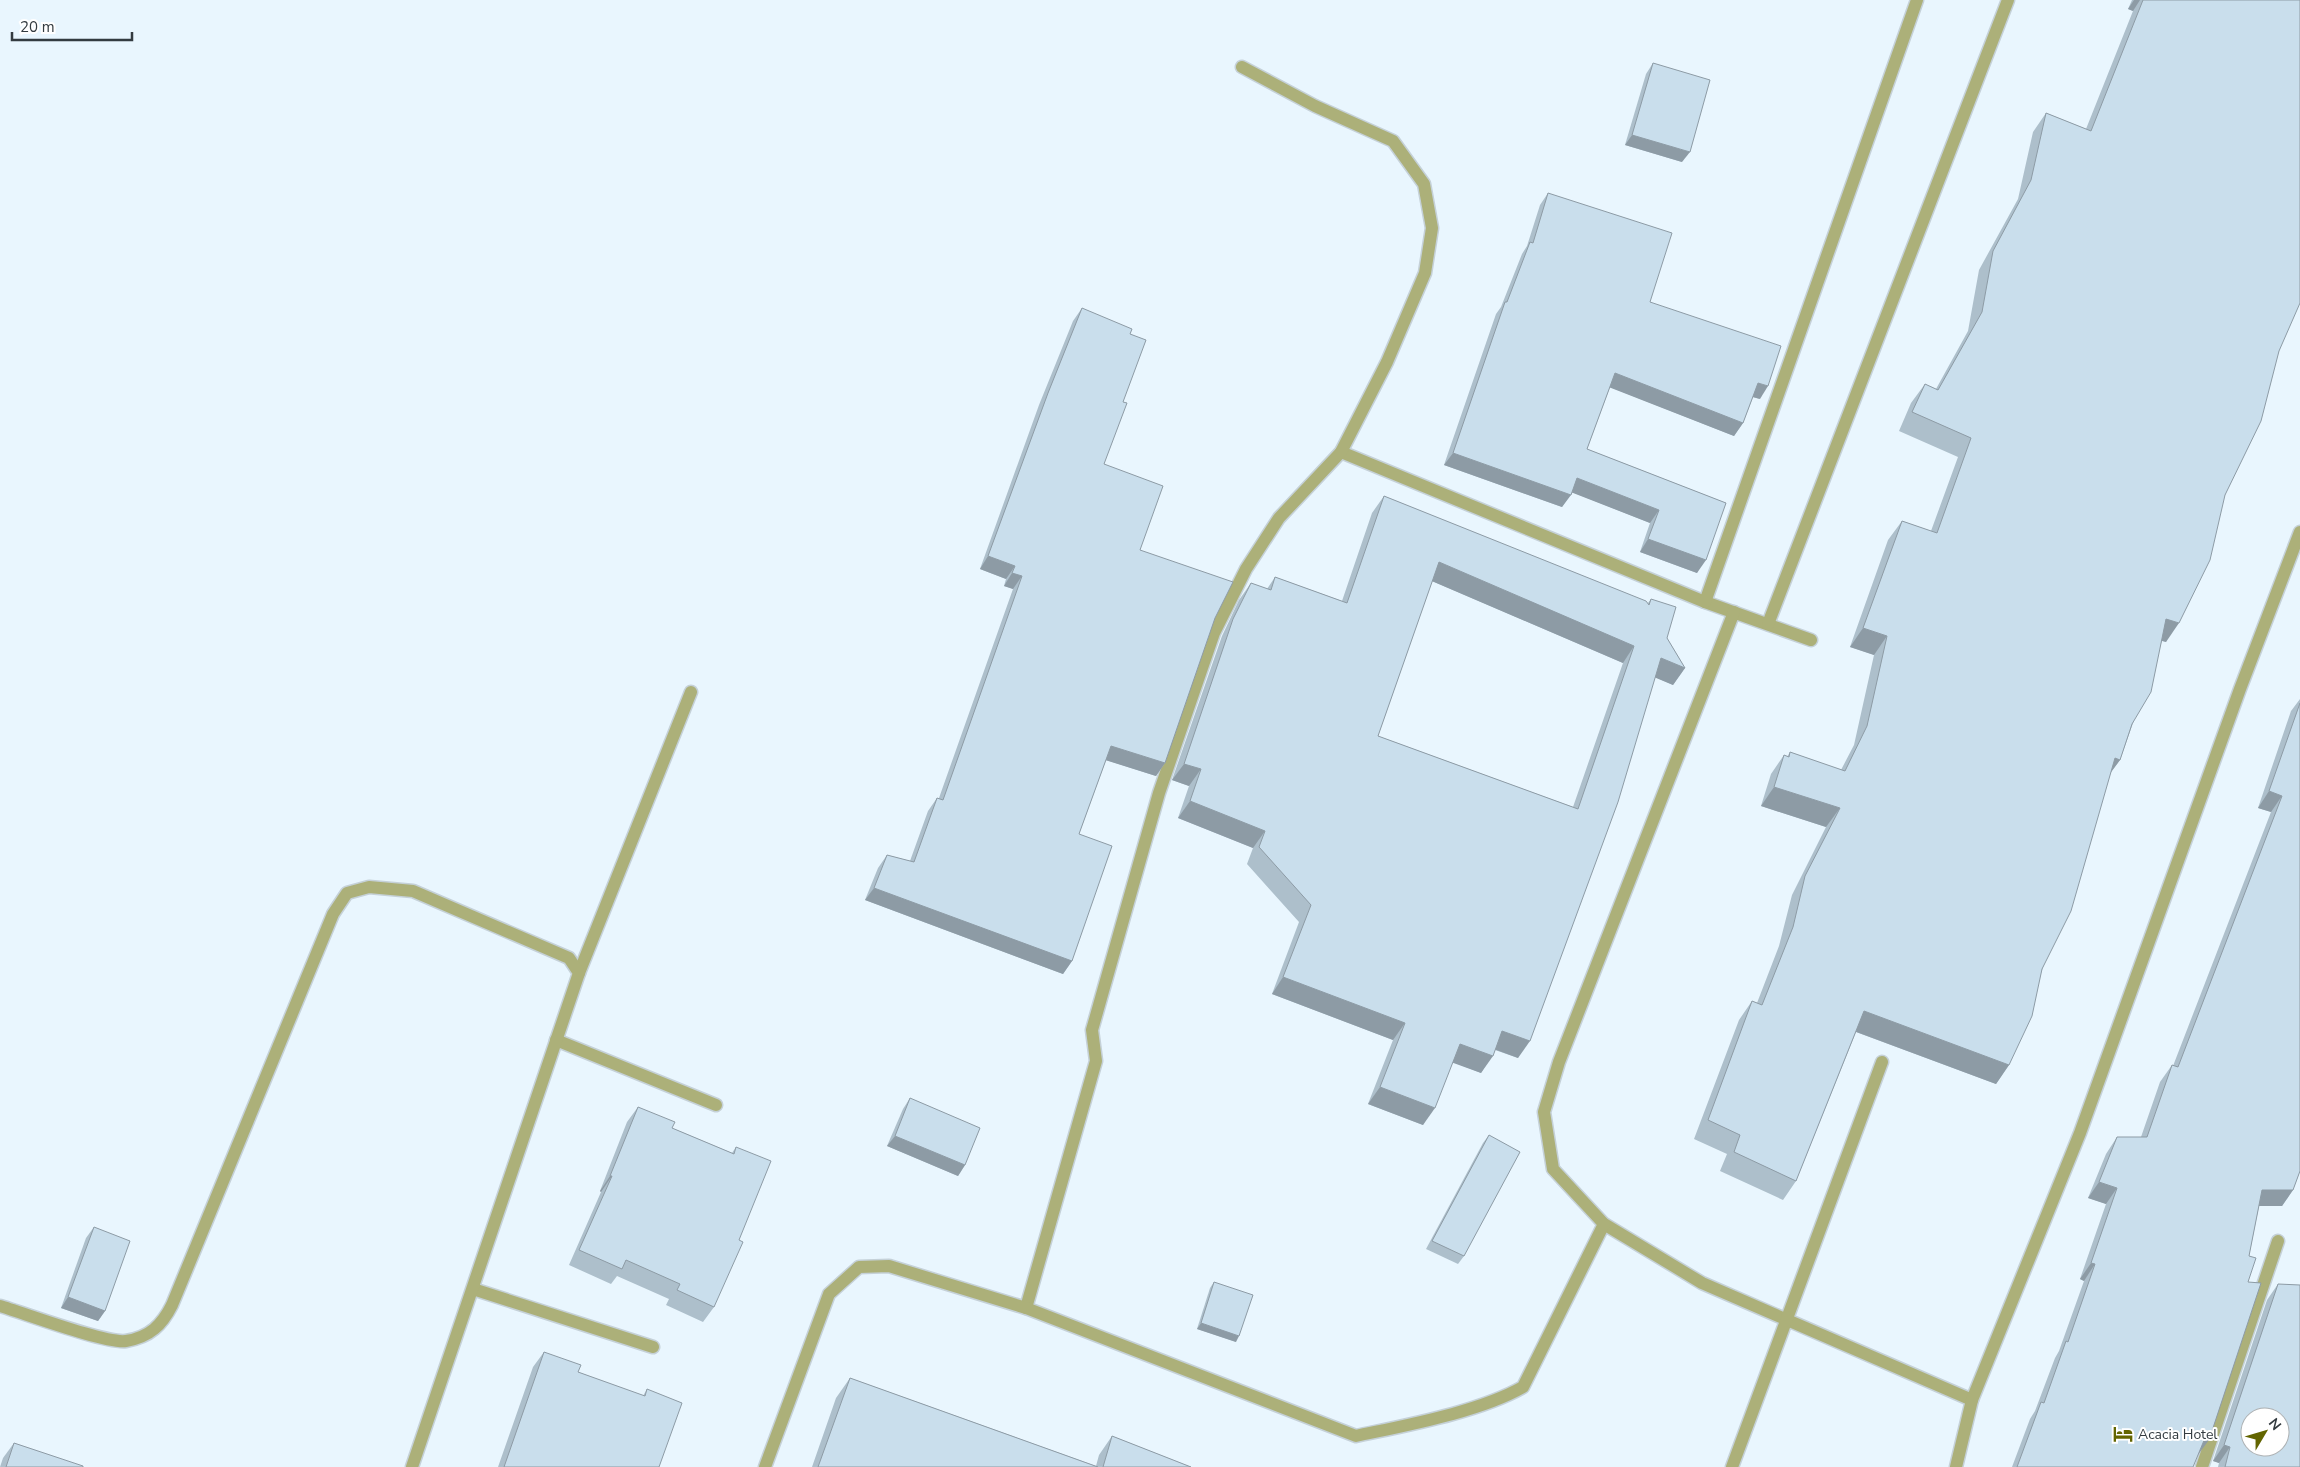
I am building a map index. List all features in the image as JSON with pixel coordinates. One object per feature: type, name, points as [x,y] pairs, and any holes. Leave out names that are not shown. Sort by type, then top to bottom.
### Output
[{"type":"street","points":[[1705,602],[1917,0]]},
{"type":"street","points":[[1768,624],[2008,0]]},
{"type":"street","points":[[1026,1308],[1096,1061],[1092,1030],[1159,793],[1214,633],[1246,569],[1279,518],[1341,452],[1387,362],[1425,273],[1432,228],[1424,184],[1393,141],[1315,106],[1242,67]]},
{"type":"street","points":[[1341,452],[1705,602],[1811,640]]},
{"type":"street","points":[[1956,1467],[1972,1400],[2080,1133],[2240,689],[2300,532]]},
{"type":"street","points":[[1734,612],[1559,1062],[1544,1112],[1553,1169],[1604,1224],[1702,1283],[1972,1400]]},
{"type":"street","points":[[412,1467],[580,973],[692,692]]},
{"type":"street","points":[[0,1306],[94,1336],[124,1342],[146,1335],[163,1322],[172,1305],[333,914],[347,893],[369,888],[413,891],[569,958],[580,973]]},
{"type":"street","points":[[556,1040],[716,1105]]},
{"type":"street","points":[[1732,1467],[1882,1062]]},
{"type":"street","points":[[765,1467],[829,1294],[859,1267],[889,1266],[1026,1308],[1356,1436],[1399,1427],[1502,1399],[1523,1387],[1604,1224]]},
{"type":"street","points":[[2202,1467],[2278,1241]]},
{"type":"street","points":[[473,1290],[653,1347]]},
{"type":"building","points":[[2143,0],[2300,0],[2300,303],[2279,351],[2261,421],[2225,495],[2210,560],[2179,623],[2166,619],[2151,692],[2132,724],[2120,760],[2115,758],[2071,911],[2042,969],[2032,1016],[2009,1065],[1864,1011],[1796,1181],[1734,1152],[1740,1135],[1708,1120],[1752,1001],[1762,1005],[1793,927],[1805,876],[1840,808],[1774,787],[1784,755],[1789,757],[1790,752],[1845,771],[1867,726],[1887,636],[1863,628],[1902,521],[1937,533],[1971,438],[1912,412],[1925,384],[1938,390],[1982,312],[1993,251],[2031,180],[2046,113],[2091,131]]},
{"type":"building","points":[[1653,63],[1710,80],[1690,152],[1632,135]]},
{"type":"building","points":[[1548,193],[1672,233],[1650,302],[1781,346],[1768,386],[1758,383],[1743,423],[1615,373],[1587,449],[1726,503],[1706,560],[1648,539],[1659,510],[1577,478],[1571,495],[1453,453],[1505,302],[1507,302],[1530,242],[1533,243]]},
{"type":"building","points":[[1082,308],[1132,329],[1130,334],[1146,340],[1123,402],[1127,403],[1104,464],[1163,486],[1140,550],[1233,582],[1215,618],[1165,763],[1111,746],[1079,834],[1112,846],[1072,961],[874,888],[887,855],[914,862],[937,798],[943,800],[1022,576],[1012,573],[1015,566],[988,556],[1048,393]]},
{"type":"building","points":[[1384,496],[1646,601],[1649,605],[1651,599],[1676,607],[1667,638],[1685,668],[1661,658],[1618,802],[1530,1041],[1502,1031],[1493,1056],[1460,1044],[1435,1108],[1380,1087],[1405,1023],[1283,977],[1311,905],[1259,847],[1265,831],[1190,801],[1201,769],[1184,764],[1233,619],[1251,583],[1271,590],[1275,577],[1347,603]],"holes":[[[1439,562],[1634,646],[1578,809],[1378,736]]]},
{"type":"building","points":[[2300,703],[2300,1171],[2293,1190],[2262,1190],[2249,1256],[2256,1258],[2248,1282],[2261,1283],[2209,1440],[2205,1438],[2193,1467],[2017,1467],[2041,1402],[2044,1403],[2066,1341],[2068,1342],[2095,1264],[2091,1263],[2117,1188],[2099,1182],[2117,1137],[2147,1137],[2172,1065],[2178,1067],[2282,796],[2269,791]]},
{"type":"building","points":[[910,1098],[980,1128],[965,1165],[895,1136]]},
{"type":"building","points":[[638,1107],[675,1122],[672,1128],[734,1154],[736,1147],[771,1161],[739,1240],[743,1242],[714,1307],[677,1290],[680,1284],[626,1260],[622,1269],[579,1250],[612,1176],[610,1176]]},
{"type":"building","points":[[1489,1135],[1520,1152],[1464,1256],[1432,1241]]},
{"type":"building","points":[[94,1227],[130,1241],[105,1311],[68,1297]]},
{"type":"building","points":[[1214,1282],[1253,1295],[1239,1336],[1201,1323]]},
{"type":"building","points":[[2278,1284],[2300,1285],[2300,1467],[2225,1467],[2230,1447],[2224,1445]]},
{"type":"building","points":[[544,1352],[581,1365],[578,1372],[645,1396],[647,1389],[682,1403],[659,1467],[504,1467]]},
{"type":"building","points":[[850,1378],[1098,1467],[818,1467]]},
{"type":"building","points":[[1112,1436],[1191,1467],[1103,1467]]},
{"type":"building","points":[[14,1443],[83,1466],[83,1467],[6,1467]]},
{"type":"place","name":"Acacia Hotel","points":[[2123,1434]]}]
